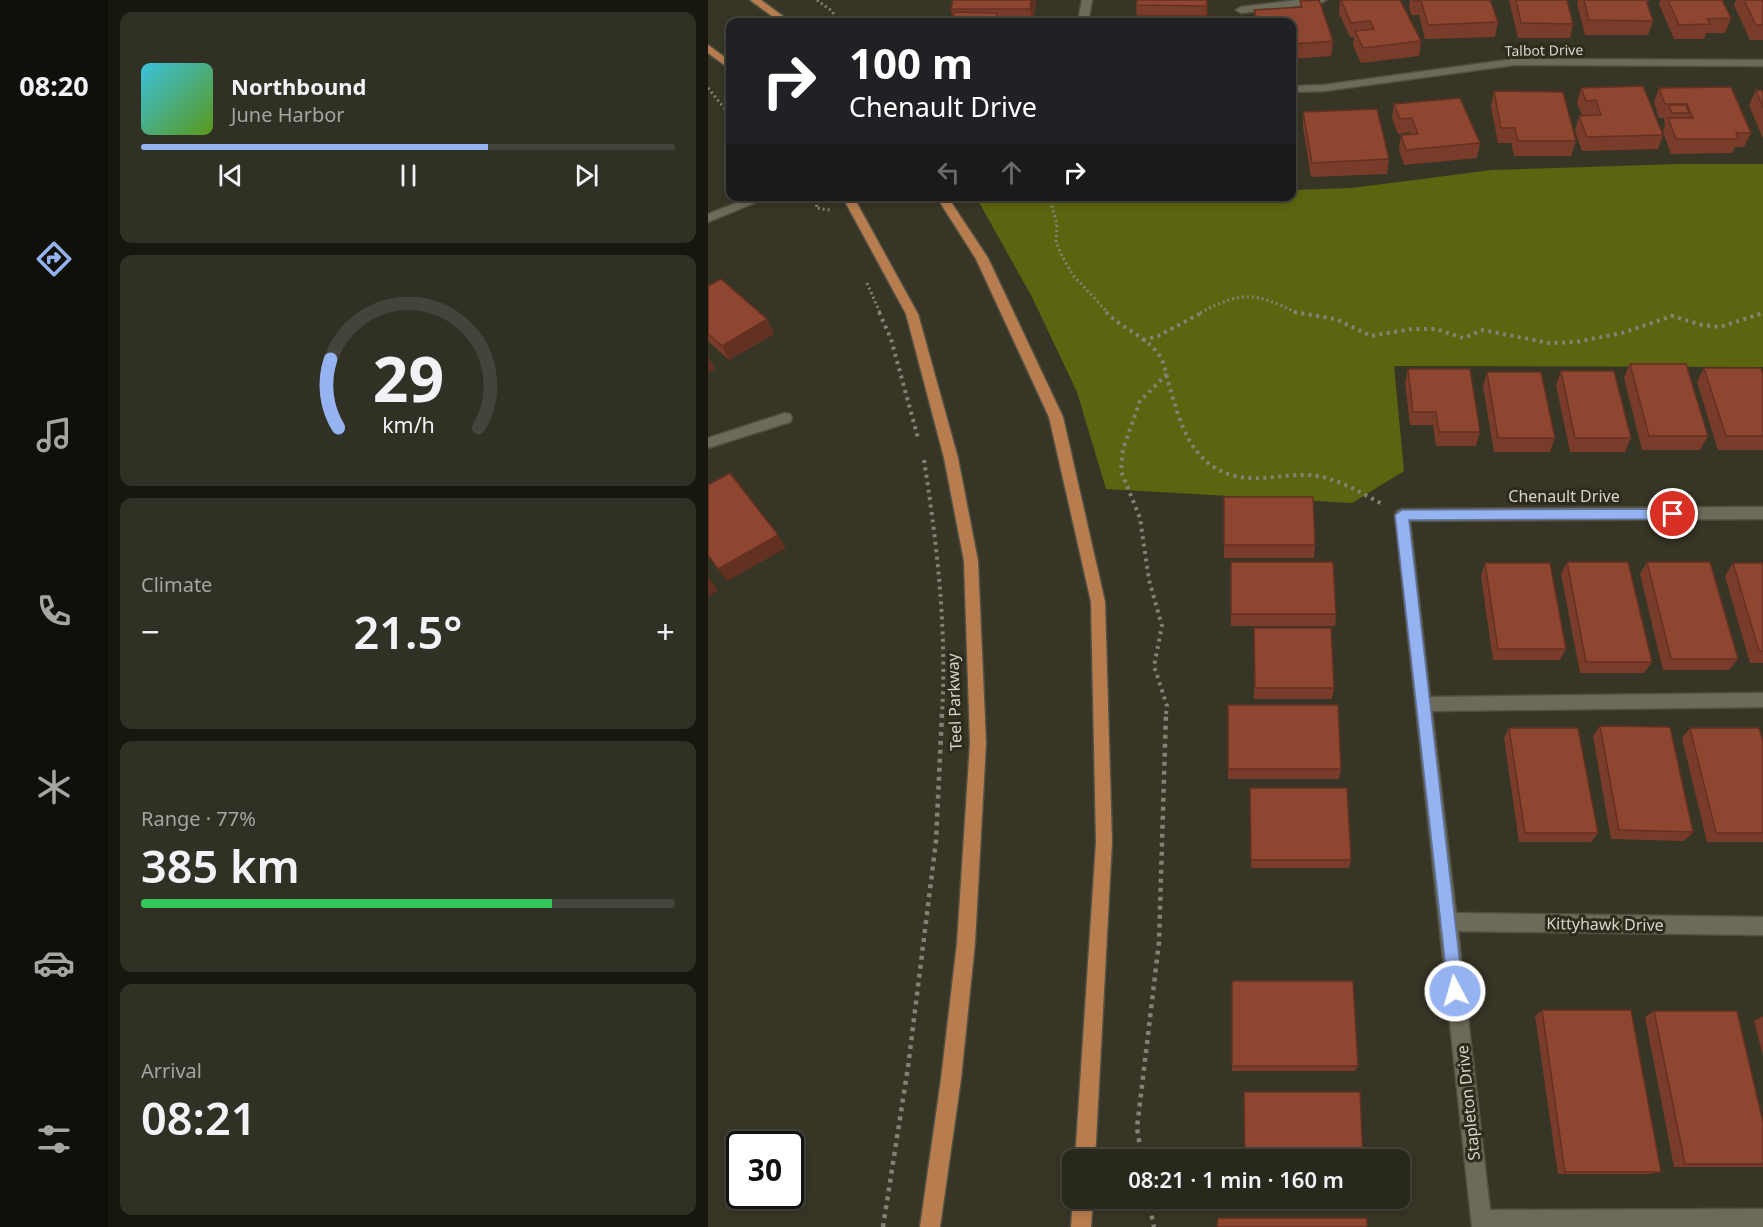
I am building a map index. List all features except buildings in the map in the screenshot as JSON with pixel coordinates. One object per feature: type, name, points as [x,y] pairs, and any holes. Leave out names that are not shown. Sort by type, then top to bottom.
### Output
[{"type":"main road","points":[[755,0],[780,18]]},
{"type":"main road","points":[[708,48],[726,63]]},
{"type":"main road","name":"Teel Parkway","points":[[850,201],[912,314],[951,458],[970,561],[978,743],[967,931],[951,1079],[930,1227]]},
{"type":"main road","points":[[944,201],[982,258],[1056,417],[1098,602],[1104,842],[1086,1149]]},
{"type":"main road","points":[[1081,1227],[1082,1209]]},
{"type":"street","points":[[1084,18],[1087,0]]},
{"type":"street","points":[[1241,5],[1321,0]]},
{"type":"street","name":"Talbot Drive","points":[[1296,89],[1324,88],[1514,62],[1763,63]]},
{"type":"street","points":[[708,218],[753,201]]},
{"type":"street","points":[[708,443],[785,418]]},
{"type":"street","name":"Chenault Drive","points":[[1402,515],[1763,513]]},
{"type":"street","name":"Stapleton Drive","points":[[1402,515],[1481,1224]]},
{"type":"street","points":[[1423,704],[1763,700]]},
{"type":"street","name":"Kittyhawk Drive","points":[[1447,922],[1763,926]]},
{"type":"street","points":[[1481,1224],[1763,1219]]},
{"type":"path","points":[[817,0],[832,11],[836,18]]},
{"type":"path","points":[[708,88],[726,110]]},
{"type":"path","points":[[818,201],[816,208],[830,209],[835,219]]},
{"type":"path","points":[[1051,201],[1058,224],[1056,242],[1073,275],[1117,324],[1143,340],[1161,357],[1181,428],[1197,452],[1213,466],[1234,476],[1258,479],[1309,474],[1349,486],[1402,515]]},
{"type":"path","points":[[864,277],[891,339],[924,460],[938,550],[944,684],[936,841],[908,1067],[883,1227]]},
{"type":"path","points":[[1143,340],[1158,336],[1225,300],[1241,297],[1259,297],[1275,302],[1298,314],[1336,319],[1371,336],[1386,336],[1412,329],[1436,329],[1463,338],[1483,330],[1549,343],[1576,342],[1622,333],[1672,316],[1702,325],[1719,327],[1763,313]]},
{"type":"path","points":[[1140,1149],[1137,1128],[1159,942],[1163,855],[1164,737],[1167,706],[1154,666],[1162,626],[1147,573],[1140,518],[1121,471],[1123,449],[1140,401],[1167,374]]},
{"type":"path","points":[[1150,1209],[1154,1227]]},
{"type":"green space","points":[[1680,164],[1763,164],[1763,367],[1394,366],[1404,471],[1352,503],[1106,489],[1077,392],[1032,297],[978,201],[1296,201],[1296,190],[1352,188],[1492,170]]},
{"type":"route","points":[[1455,991],[1402,515],[1673,514]]}]
